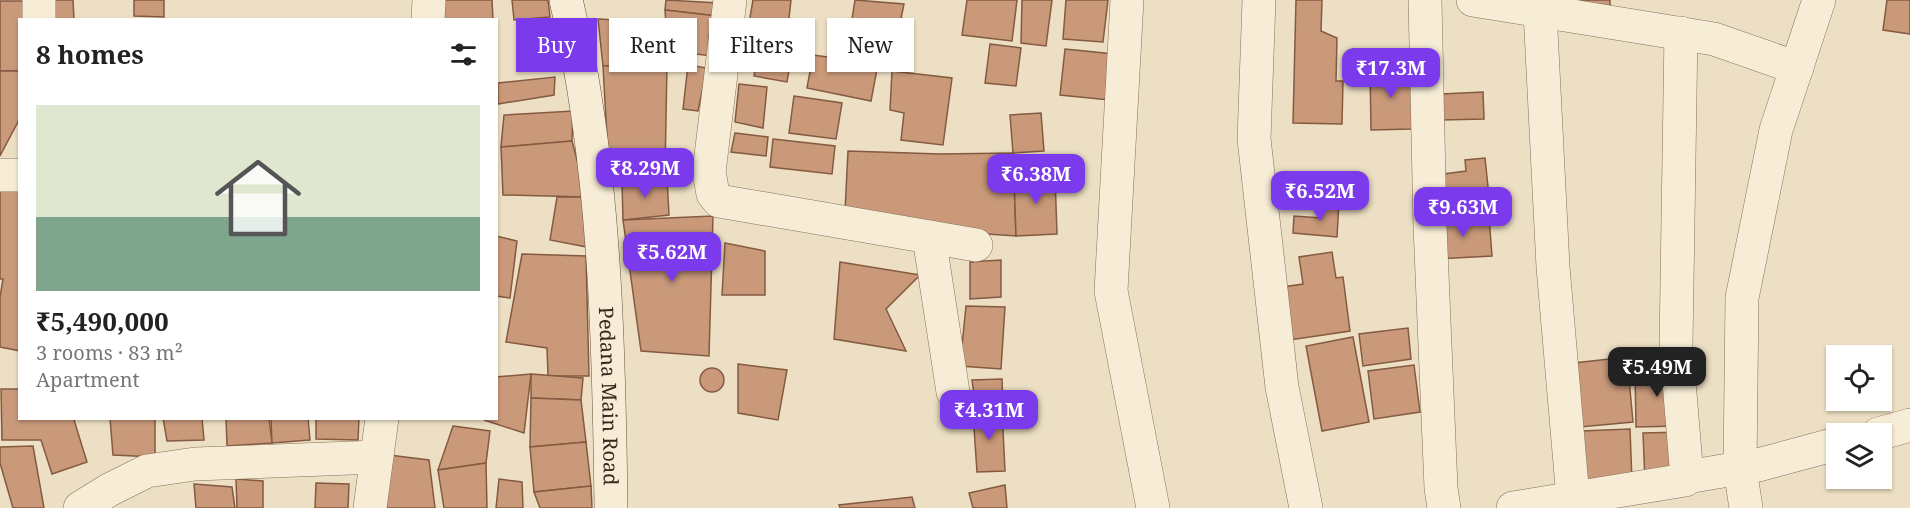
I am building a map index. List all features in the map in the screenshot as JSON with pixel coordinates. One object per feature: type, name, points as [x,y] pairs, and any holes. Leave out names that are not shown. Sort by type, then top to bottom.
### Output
[{"type":"street","points":[[39,0],[39,18]]},
{"type":"street","points":[[428,18],[429,0]]},
{"type":"street","name":"Pedana Main Road","points":[[566,0],[576,40],[590,140],[603,267],[611,508]]},
{"type":"street","points":[[730,0],[709,172],[713,194],[719,201],[976,245]]},
{"type":"street","points":[[1127,0],[1111,291],[1153,508]]},
{"type":"street","points":[[1259,0],[1254,139],[1282,387],[1306,508]]},
{"type":"street","points":[[1425,0],[1430,226],[1441,488],[1444,508]]},
{"type":"street","points":[[1473,0],[1714,39],[1797,68]]},
{"type":"street","points":[[1746,508],[1740,468],[1742,298],[1776,130],[1819,0]]},
{"type":"street","points":[[1540,11],[1553,267],[1573,498]]},
{"type":"street","points":[[1681,33],[1677,346],[1687,477]]},
{"type":"street","points":[[0,175],[18,175]]},
{"type":"street","points":[[929,237],[953,392]]},
{"type":"street","points":[[370,508],[382,420]]},
{"type":"street","points":[[1892,430],[1910,425]]},
{"type":"street","points":[[1513,508],[1685,480],[1687,477],[1740,468],[1826,446]]},
{"type":"street","points":[[80,508],[147,471],[195,464],[377,457]]},
{"type":"building","points":[[50,0],[73,0],[74,18],[50,18]]},
{"type":"building","points":[[134,0],[164,0],[164,17],[134,16]]},
{"type":"building","points":[[443,0],[492,0],[493,18],[441,18]]},
{"type":"building","points":[[512,0],[548,0],[550,17],[516,18],[514,20]]},
{"type":"building","points":[[666,0],[719,3],[717,16],[665,10]]},
{"type":"building","points":[[753,0],[791,0],[789,18],[750,18]]},
{"type":"building","points":[[855,0],[904,4],[901,18],[852,18]]},
{"type":"building","points":[[967,0],[1017,0],[1012,41],[962,35]]},
{"type":"building","points":[[1022,0],[1052,0],[1046,46],[1021,43]]},
{"type":"building","points":[[1066,0],[1108,0],[1103,42],[1063,39]]},
{"type":"building","points":[[1296,0],[1322,0],[1321,31],[1337,38],[1336,81],[1343,81],[1342,124],[1293,123]]},
{"type":"building","points":[[1571,0],[1610,0],[1610,6]]},
{"type":"building","points":[[1887,0],[1910,0],[1910,34],[1883,30]]},
{"type":"building","points":[[0,1],[23,1],[25,18],[18,18],[18,71],[0,71]]},
{"type":"building","points":[[665,10],[717,16],[717,18],[709,18],[709,56],[697,54],[697,18],[666,18]]},
{"type":"building","points":[[598,19],[609,20],[609,66],[603,66]]},
{"type":"building","points":[[990,44],[1021,48],[1016,86],[985,83]]},
{"type":"building","points":[[1065,49],[1114,54],[1109,100],[1060,95]]},
{"type":"building","points":[[815,55],[827,57],[827,72],[876,72],[871,101],[807,88],[810,72],[815,72]]},
{"type":"building","points":[[603,66],[609,66],[609,72],[667,72],[665,172],[609,173]]},
{"type":"building","points":[[697,66],[707,68],[698,111],[683,109],[687,72],[697,72]]},
{"type":"building","points":[[1370,69],[1412,69],[1412,129],[1371,130]]},
{"type":"building","points":[[0,71],[18,71],[18,122],[0,156]]},
{"type":"building","points":[[755,72],[789,72],[787,82],[754,76]]},
{"type":"building","points":[[892,72],[952,78],[943,145],[901,140],[904,113],[890,110]]},
{"type":"building","points":[[555,77],[554,95],[498,104],[498,83]]},
{"type":"building","points":[[739,84],[767,87],[763,128],[735,122]]},
{"type":"building","points":[[1483,92],[1484,119],[1442,120],[1442,94]]},
{"type":"building","points":[[794,96],[842,103],[836,139],[789,133]]},
{"type":"building","points":[[573,111],[572,141],[501,147],[504,115]]},
{"type":"building","points":[[1041,113],[1044,151],[1013,153],[1010,115]]},
{"type":"building","points":[[735,133],[768,137],[766,156],[731,152]]},
{"type":"building","points":[[773,139],[835,146],[832,174],[770,167]]},
{"type":"building","points":[[572,141],[587,197],[503,195],[501,147]]},
{"type":"building","points":[[848,151],[940,154],[1013,153],[1016,236],[972,233],[845,211]]},
{"type":"building","points":[[1485,158],[1489,196],[1447,201],[1444,174],[1466,171],[1465,160]]},
{"type":"building","points":[[1055,175],[1057,234],[1016,236],[1014,177]]},
{"type":"building","points":[[667,178],[669,215],[623,220],[622,182]]},
{"type":"building","points":[[0,184],[18,188],[18,351],[0,347],[0,297],[3,279],[0,279]]},
{"type":"building","points":[[557,197],[587,197],[592,248],[550,240]]},
{"type":"building","points":[[1323,201],[1339,202],[1337,237],[1293,233],[1294,216],[1322,218]]},
{"type":"building","points":[[713,216],[709,356],[641,351],[623,220]]},
{"type":"building","points":[[1489,217],[1492,256],[1436,259],[1434,221]]},
{"type":"building","points":[[498,236],[517,241],[510,298],[498,296]]},
{"type":"building","points":[[725,243],[765,251],[765,295],[722,295]]},
{"type":"building","points":[[1332,252],[1336,278],[1343,277],[1350,331],[1283,341],[1276,288],[1303,284],[1299,257]]},
{"type":"building","points":[[522,254],[586,256],[589,376],[548,376],[547,348],[506,342]]},
{"type":"building","points":[[1001,260],[1001,297],[970,299],[970,262]]},
{"type":"building","points":[[840,262],[920,275],[886,309],[906,351],[834,339]]},
{"type":"building","points":[[966,306],[1005,307],[1001,369],[960,366]]},
{"type":"building","points":[[1408,328],[1411,359],[1363,366],[1359,334]]},
{"type":"building","points":[[1353,337],[1369,422],[1322,431],[1306,346]]},
{"type":"building","points":[[1627,357],[1633,422],[1580,427],[1574,363]]},
{"type":"building","points":[[738,364],[787,370],[778,420],[738,413]]},
{"type":"building","points":[[1414,365],[1420,412],[1374,419],[1368,371]]},
{"type":"building","points":[[712,368],[720,372],[724,380],[720,388],[712,392],[704,388],[700,380],[704,372]]},
{"type":"building","points":[[1678,370],[1679,426],[1636,427],[1635,371]]},
{"type":"building","points":[[531,374],[583,378],[581,400],[531,398]]},
{"type":"building","points":[[531,374],[524,433],[484,420],[498,420],[498,377]]},
{"type":"building","points":[[1002,379],[1003,403],[975,403],[972,380]]},
{"type":"building","points":[[1,389],[18,389],[18,420],[74,420],[87,462],[52,474],[41,440],[2,440]]},
{"type":"building","points":[[531,398],[581,400],[586,442],[530,447]]},
{"type":"building","points":[[1002,410],[1005,471],[977,472],[973,413]]},
{"type":"building","points":[[110,420],[155,420],[155,457],[113,455]]},
{"type":"building","points":[[163,420],[202,420],[204,440],[167,441]]},
{"type":"building","points":[[226,420],[269,420],[272,443],[227,446]]},
{"type":"building","points":[[271,420],[308,420],[310,440],[272,443]]},
{"type":"building","points":[[316,420],[359,420],[358,440],[316,439]]},
{"type":"building","points":[[453,426],[490,431],[486,463],[438,470]]},
{"type":"building","points":[[1630,429],[1632,482],[1583,484],[1581,431]]},
{"type":"building","points":[[1684,432],[1685,480],[1645,482],[1643,433]]},
{"type":"building","points":[[586,442],[591,486],[534,492],[530,447]]},
{"type":"building","points":[[33,446],[44,508],[13,508],[0,463],[0,447]]},
{"type":"building","points":[[389,455],[429,460],[435,508],[385,508]]},
{"type":"building","points":[[486,463],[487,508],[444,508],[438,470]]},
{"type":"building","points":[[236,479],[263,481],[263,508],[237,508]]},
{"type":"building","points":[[499,479],[522,482],[523,508],[496,508]]},
{"type":"building","points":[[316,483],[349,484],[348,508],[315,508]]},
{"type":"building","points":[[194,484],[232,487],[235,508],[196,508]]},
{"type":"building","points":[[1005,485],[1007,508],[973,508],[969,493]]},
{"type":"building","points":[[591,486],[592,508],[540,508],[534,492]]},
{"type":"building","points":[[912,497],[915,508],[840,508],[839,505]]}]
